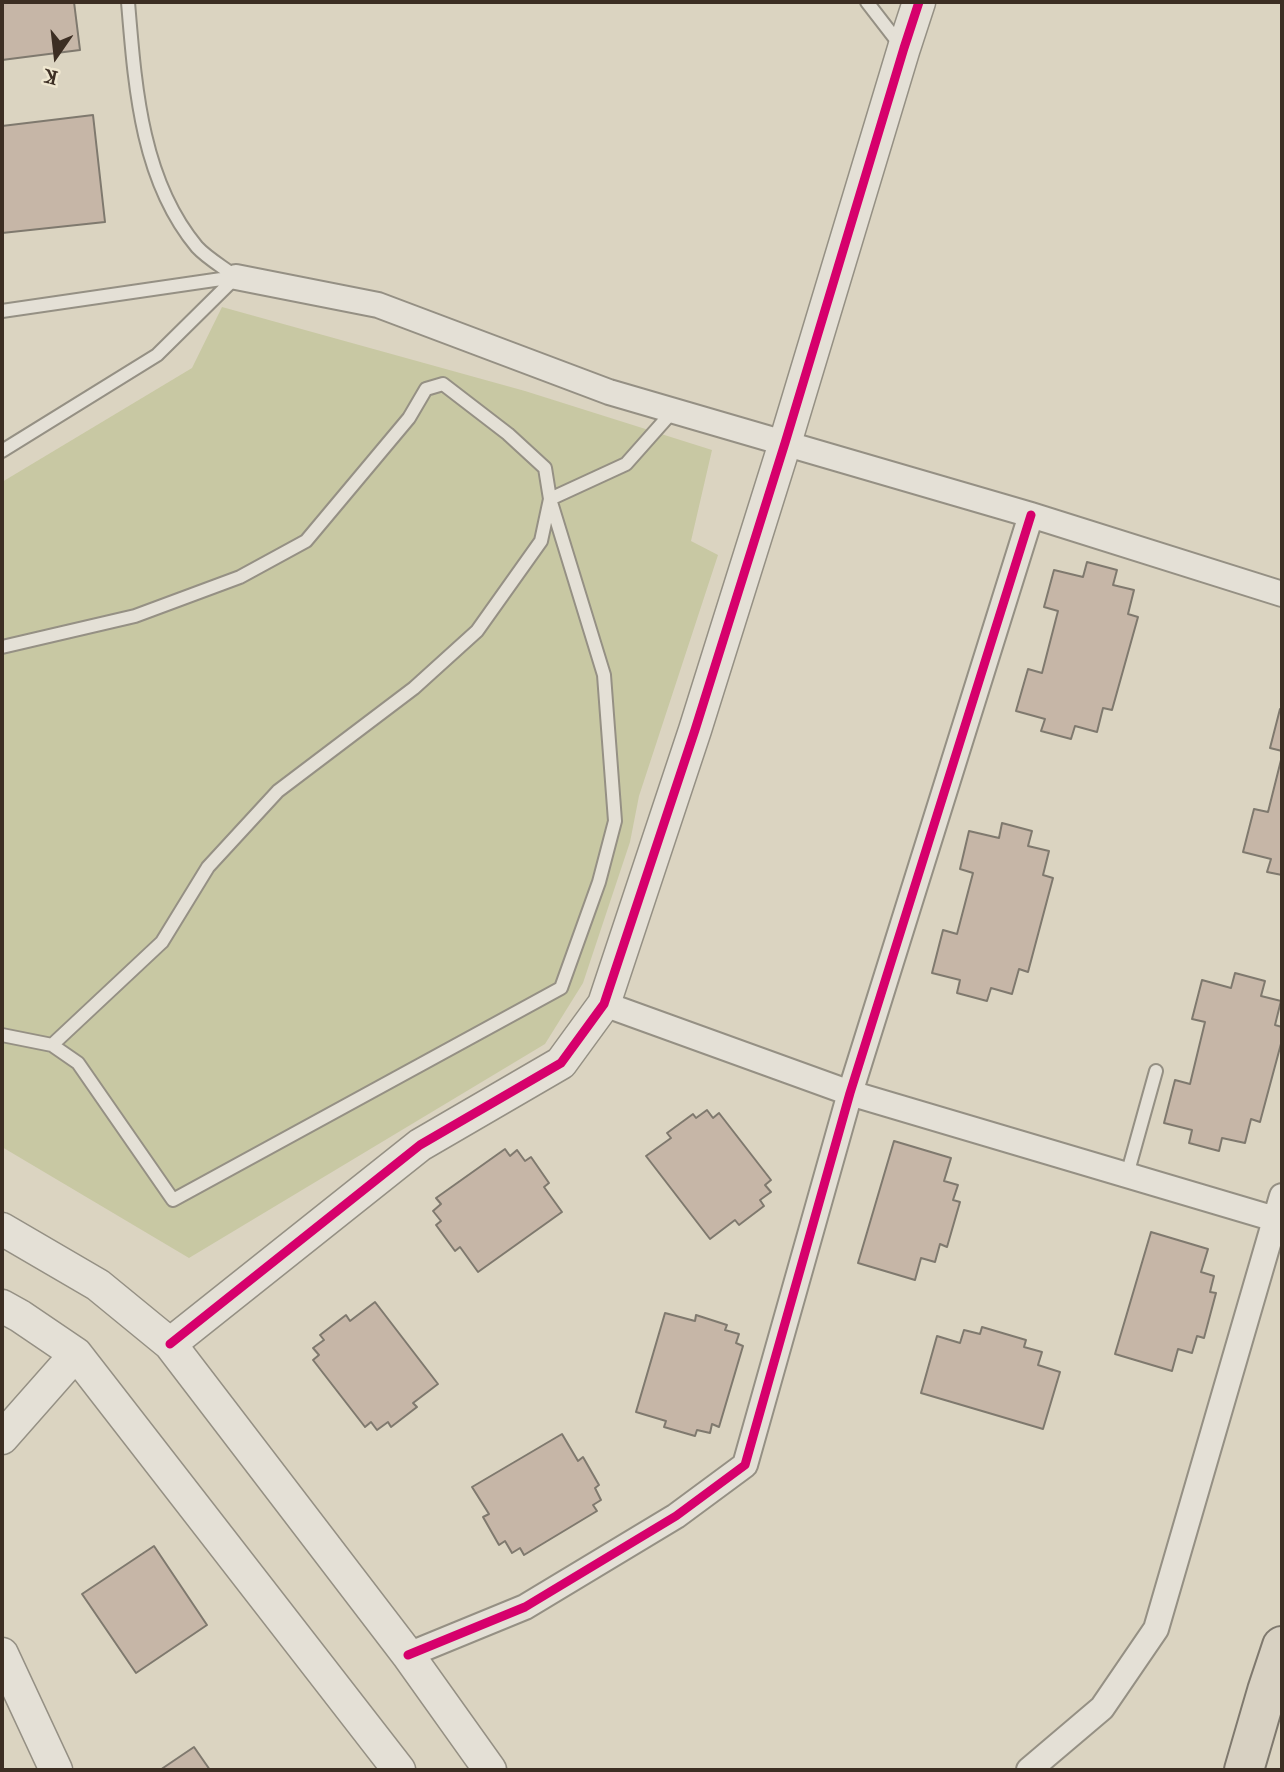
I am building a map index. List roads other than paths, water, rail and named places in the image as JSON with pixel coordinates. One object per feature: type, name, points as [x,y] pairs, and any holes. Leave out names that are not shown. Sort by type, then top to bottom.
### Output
[{"type":"highway","points":[[1244,1770],[1282,1646]]},
{"type":"street","points":[[170,1344],[420,1145],[561,1063],[604,1004],[695,730],[919,2]]},
{"type":"street","points":[[236,277],[378,305],[609,392],[1031,515],[1282,594]]},
{"type":"street","points":[[408,1655],[525,1607],[676,1516],[745,1465],[850,1093],[1031,515]]},
{"type":"street","points":[[604,1004],[850,1093],[1127,1175],[1279,1207],[1156,1629],[1102,1708],[1029,1770]]},
{"type":"street","points":[[2,1229],[97,1285],[170,1344],[408,1655],[490,1770]]},
{"type":"street","points":[[2,1307],[76,1354],[399,1770]]},
{"type":"street","points":[[2,1438],[76,1354]]},
{"type":"street","points":[[2,1654],[56,1770]]},
{"type":"lane","points":[[128,2],[145,140],[168,204],[198,248],[236,277]]},
{"type":"lane","points":[[867,2],[904,48]]},
{"type":"lane","points":[[2,311],[236,277]]},
{"type":"lane","points":[[2,450],[157,355],[236,277]]},
{"type":"lane","points":[[2,647],[135,616],[240,578],[306,541],[409,418],[426,390],[443,384],[508,434],[545,468],[550,499],[604,675],[615,821],[599,882],[561,988],[173,1200],[78,1063],[52,1045],[2,1035]]},
{"type":"lane","points":[[550,499],[626,464],[673,411]]},
{"type":"lane","points":[[52,1045],[162,942],[208,867],[278,791],[414,688],[478,631],[541,541],[550,499]]},
{"type":"lane","points":[[1127,1175],[1156,1071]]}]
